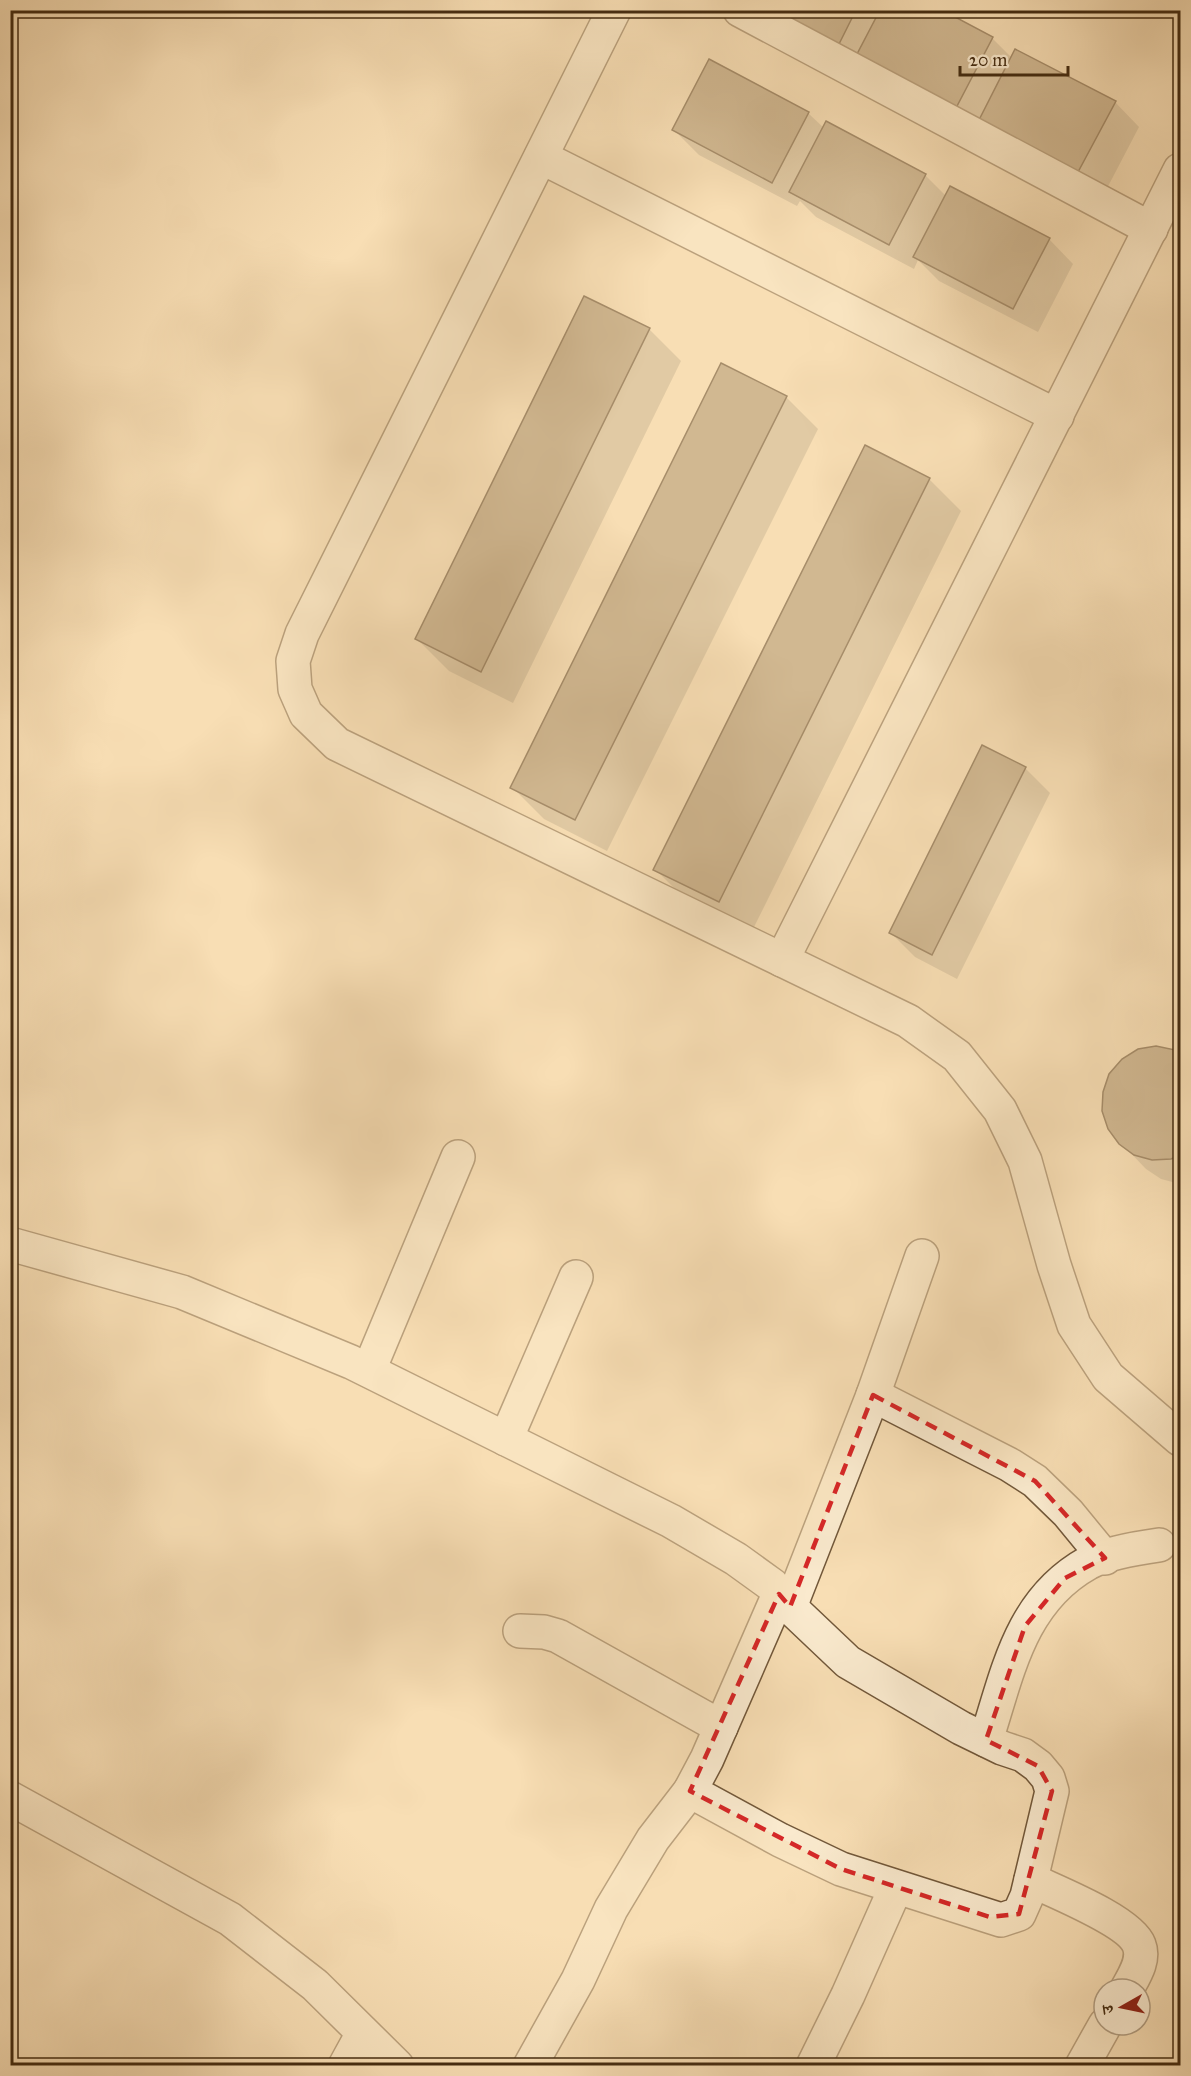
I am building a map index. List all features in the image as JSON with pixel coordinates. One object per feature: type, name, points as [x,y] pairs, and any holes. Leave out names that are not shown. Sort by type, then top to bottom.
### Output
[{"type":"street","points":[[614,10],[302,634],[293,662],[295,689],[306,714],[337,744],[908,1021],[957,1056],[1000,1110],[1025,1161],[1054,1265],[1074,1325],[1108,1377],[1180,1439]]},
{"type":"street","points":[[740,10],[1151,229]]},
{"type":"street","points":[[541,157],[1057,416]]},
{"type":"street","points":[[782,960],[1180,170]]},
{"type":"street","points":[[369,1370],[458,1157]]},
{"type":"street","points":[[10,1244],[182,1292],[369,1370],[671,1521],[736,1559],[772,1585],[784,1601],[848,1662],[961,1728],[1023,1755],[1038,1766],[1047,1778],[1052,1791],[1027,1896],[1019,1914],[1001,1920],[841,1869],[780,1840],[690,1791]]},
{"type":"street","points":[[530,2066],[578,1980],[611,1910],[653,1839],[690,1791],[784,1601],[873,1395],[922,1256]]},
{"type":"street","points":[[506,1439],[576,1277]]},
{"type":"street","points":[[873,1395],[1010,1465],[1035,1481],[1068,1513],[1105,1558]]},
{"type":"street","points":[[986,1740],[1025,1626],[1043,1600],[1065,1578],[1090,1562],[1132,1549],[1159,1545]]},
{"type":"street","points":[[520,1631],[544,1632],[558,1636],[721,1727]]},
{"type":"street","points":[[10,1798],[230,1919],[315,1985],[397,2066]]},
{"type":"street","points":[[1031,1880],[1119,1924],[1133,1935],[1139,1946],[1141,1958],[1133,1977]]},
{"type":"street","points":[[813,2066],[848,1995],[896,1887]]},
{"type":"street","points":[[345,2066],[363,2033]]},
{"type":"street","points":[[1082,2066],[1099,2037]]},
{"type":"highlighted area","points":[[873,1395],[1035,1481],[1105,1558],[1065,1578],[1025,1626],[986,1740],[1038,1766],[1052,1791],[1019,1914],[990,1917],[841,1869],[690,1791],[779,1594],[790,1607]]},
{"type":"building","points":[[774,10],[856,10],[839,44]]},
{"type":"building","points":[[880,10],[942,10],[993,37],[956,108],[856,56]]},
{"type":"building","points":[[1015,49],[1116,101],[1078,172],[979,120]]},
{"type":"building","points":[[709,59],[809,112],[772,183],[672,130]]},
{"type":"building","points":[[826,121],[926,174],[889,245],[789,192]]},
{"type":"building","points":[[950,186],[1050,238],[1013,309],[913,257]]},
{"type":"building","points":[[584,296],[650,328],[481,672],[415,639]]},
{"type":"building","points":[[721,363],[787,396],[575,820],[510,788]]},
{"type":"building","points":[[865,445],[930,478],[719,902],[653,870]]},
{"type":"building","points":[[982,745],[1026,767],[932,955],[889,933]]},
{"type":"building","points":[[1156,1046],[1180,1051],[1180,1155],[1171,1159],[1152,1160],[1134,1155],[1119,1144],[1108,1129],[1102,1111],[1103,1092],[1109,1074],[1122,1059],[1138,1049]]}]
